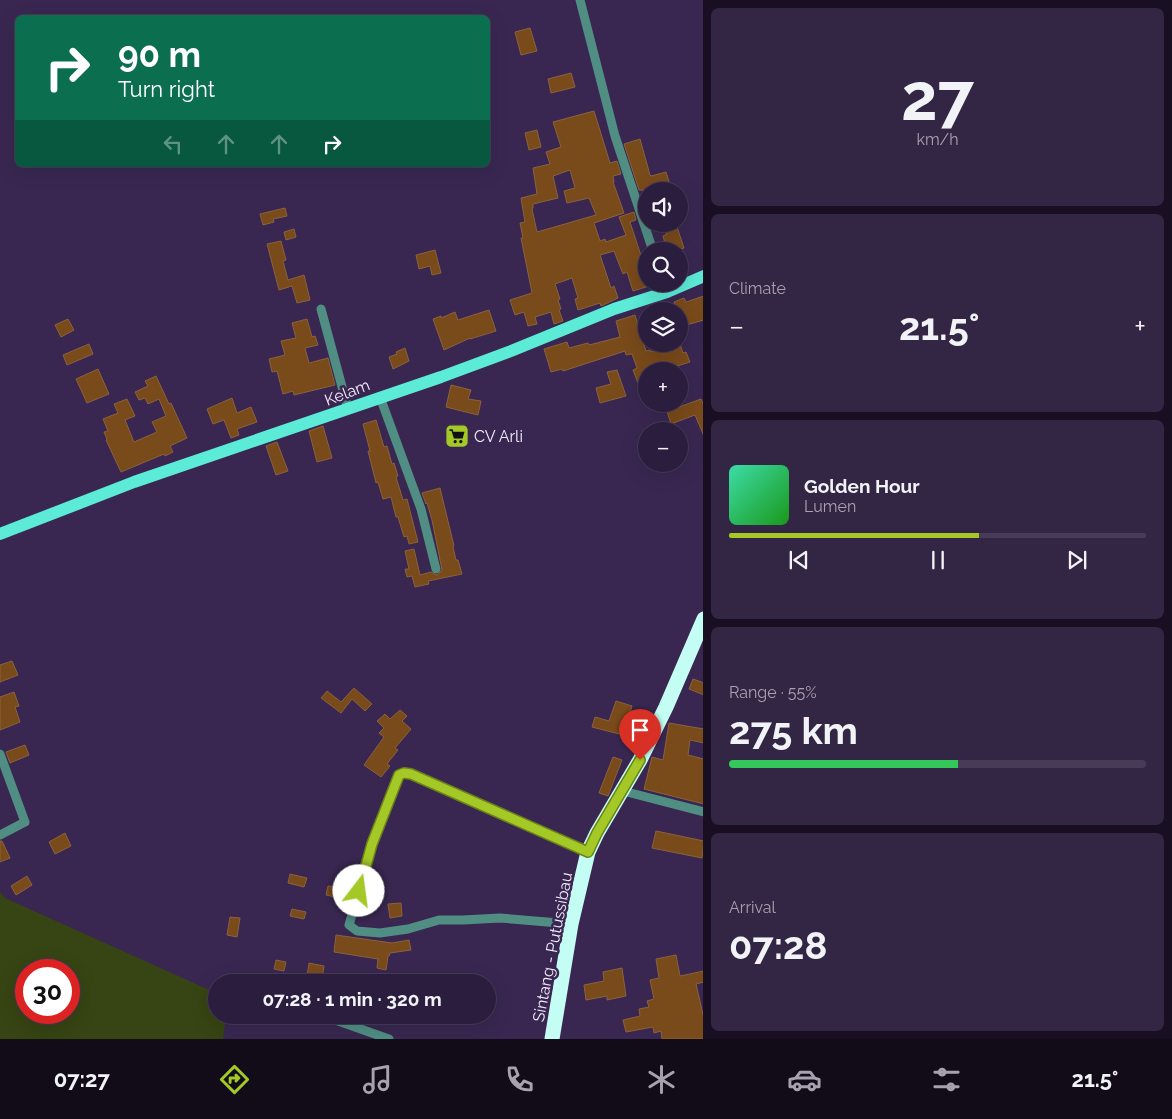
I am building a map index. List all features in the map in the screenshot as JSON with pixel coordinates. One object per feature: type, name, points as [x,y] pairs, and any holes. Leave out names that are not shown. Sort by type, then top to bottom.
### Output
[{"type":"highway","name":"Sintang - Putussibau","points":[[552,1039],[571,924],[588,852],[640,760],[666,707],[703,619]]},
{"type":"main road","name":"Kelam","points":[[688,281],[703,276]]},
{"type":"main road","name":"Kelam","points":[[0,534],[134,482],[348,410],[380,396],[440,377],[511,351],[655,292]]},
{"type":"street","points":[[580,0],[615,136],[650,242]]},
{"type":"street","points":[[321,309],[348,410]]},
{"type":"street","points":[[380,396],[421,509],[436,569]]},
{"type":"street","points":[[0,754],[25,822],[0,835]]},
{"type":"street","points":[[571,924],[500,918],[438,920],[408,929],[380,933],[356,931],[349,925],[372,844],[399,775],[404,773],[411,774],[588,852]]},
{"type":"street","points":[[622,790],[703,812]]},
{"type":"street","points":[[346,1024],[389,1039]]},
{"type":"green space","points":[[0,892],[5,898],[208,989],[208,1024],[225,1024],[223,1039],[0,1039]]},
{"type":"building","points":[[530,28],[537,51],[521,55],[515,32]]},
{"type":"building","points":[[571,73],[575,87],[551,93],[548,79]]},
{"type":"building","points":[[594,111],[610,163],[617,161],[621,174],[613,176],[613,182],[624,213],[594,223],[600,241],[605,239],[606,242],[626,235],[619,217],[634,212],[636,220],[630,222],[638,246],[638,289],[633,291],[627,272],[623,274],[614,251],[600,255],[611,288],[614,286],[618,298],[601,306],[600,303],[578,310],[575,299],[578,298],[572,278],[555,284],[560,299],[558,300],[561,309],[559,310],[563,321],[554,324],[551,312],[535,317],[537,324],[528,326],[524,312],[515,315],[510,300],[532,293],[521,238],[523,238],[520,223],[525,222],[521,198],[537,194],[533,168],[550,164],[546,152],[561,147],[553,122]],"holes":[[[570,170],[575,188],[564,191],[567,203],[589,198],[596,215],[537,232],[532,209],[533,204],[558,198],[553,176]]]},
{"type":"building","points":[[537,130],[541,147],[529,150],[525,133]]},
{"type":"building","points":[[640,139],[650,175],[666,172],[669,182],[638,182],[638,187],[624,144]]},
{"type":"building","points":[[285,208],[287,216],[273,219],[274,222],[263,225],[260,214]]},
{"type":"building","points":[[294,229],[296,237],[286,240],[284,232]]},
{"type":"building","points":[[666,232],[679,232],[682,242],[665,242],[663,236],[667,234]]},
{"type":"building","points":[[281,241],[286,260],[283,261],[288,280],[304,275],[310,300],[297,303],[292,286],[279,290],[267,244]]},
{"type":"building","points":[[435,250],[441,273],[432,275],[430,266],[419,269],[416,255]]},
{"type":"building","points":[[703,296],[703,320],[688,324],[688,302],[686,302]]},
{"type":"building","points":[[684,298],[686,302],[674,302]]},
{"type":"building","points":[[489,310],[496,331],[470,338],[444,350],[433,319],[455,312],[458,320]]},
{"type":"building","points":[[635,315],[638,325],[638,352],[686,352],[690,362],[638,362],[638,383],[633,370],[637,368],[632,354],[626,355],[625,351],[563,371],[562,369],[551,372],[544,349],[567,342],[569,348],[620,337],[616,321]]},
{"type":"building","points":[[68,319],[74,330],[61,337],[55,325]]},
{"type":"building","points":[[307,319],[312,337],[315,336],[318,345],[305,348],[309,363],[328,358],[335,385],[294,395],[293,391],[283,394],[277,371],[272,372],[269,359],[285,355],[281,341],[296,338],[292,323]]},
{"type":"building","points":[[89,344],[93,354],[67,365],[63,355]]},
{"type":"building","points":[[405,348],[409,361],[393,369],[389,357]]},
{"type":"building","points":[[98,369],[109,394],[87,403],[76,379]]},
{"type":"building","points":[[617,370],[626,396],[600,403],[596,388],[611,384],[607,372]]},
{"type":"building","points":[[156,376],[187,438],[170,446],[173,452],[121,472],[106,440],[104,432],[108,431],[103,419],[118,413],[114,404],[127,399],[135,416],[125,420],[134,442],[157,432],[152,422],[166,416],[159,399],[148,404],[145,398],[139,400],[135,392],[148,386],[145,381]]},
{"type":"building","points":[[451,385],[471,390],[468,399],[481,401],[478,415],[446,407]]},
{"type":"building","points":[[232,398],[237,413],[251,407],[257,422],[237,429],[239,435],[231,438],[224,420],[213,424],[207,409]]},
{"type":"building","points":[[701,399],[703,404],[703,434],[695,415],[676,422],[670,422],[667,412],[688,412],[688,404]]},
{"type":"building","points":[[376,420],[384,447],[387,446],[392,464],[394,463],[403,500],[407,499],[418,542],[409,544],[407,536],[404,537],[391,497],[383,499],[378,482],[376,483],[363,424]]},
{"type":"building","points":[[323,426],[332,458],[317,462],[309,431]]},
{"type":"building","points":[[277,442],[288,471],[276,475],[266,446]]},
{"type":"building","points":[[440,488],[456,560],[458,560],[462,574],[428,581],[429,584],[415,587],[412,576],[407,577],[405,569],[409,569],[405,551],[414,549],[420,575],[431,572],[437,575],[442,570],[432,520],[422,493]]},
{"type":"building","points":[[12,661],[18,675],[0,682],[0,665]]},
{"type":"building","points":[[693,679],[703,683],[703,695],[689,689]]},
{"type":"building","points":[[354,688],[372,704],[365,711],[352,699],[341,713],[321,698],[327,691],[341,702]]},
{"type":"building","points":[[14,692],[19,706],[15,707],[20,722],[0,730],[0,697]]},
{"type":"building","points":[[616,701],[632,706],[623,735],[592,727],[595,717],[609,721]]},
{"type":"building","points":[[400,710],[407,716],[402,721],[411,729],[395,748],[398,750],[387,764],[390,766],[381,777],[364,765],[384,737],[379,733],[384,728],[377,721],[385,714],[390,719]]},
{"type":"building","points":[[669,723],[703,729],[703,743],[690,740],[688,755],[703,759],[703,804],[644,789],[652,757],[663,760]]},
{"type":"building","points":[[25,745],[29,755],[10,763],[6,752]]},
{"type":"building","points":[[613,757],[622,760],[608,796],[599,793]]},
{"type":"building","points":[[656,831],[703,841],[702,858],[652,848]]},
{"type":"building","points":[[65,833],[71,846],[55,854],[49,842]]},
{"type":"building","points":[[0,841],[2,841],[10,858],[0,862]]},
{"type":"building","points":[[290,874],[307,878],[304,887],[288,883]]},
{"type":"building","points":[[27,876],[32,885],[16,895],[11,886]]},
{"type":"building","points":[[328,886],[342,888],[340,898],[326,895]]},
{"type":"building","points":[[401,903],[402,916],[390,918],[388,904]]},
{"type":"building","points":[[292,909],[306,912],[304,919],[290,916]]},
{"type":"building","points":[[230,917],[240,918],[237,937],[227,935]]},
{"type":"building","points":[[336,935],[392,943],[409,940],[411,950],[390,953],[386,970],[377,968],[378,959],[334,952]]},
{"type":"building","points":[[676,955],[680,976],[703,971],[703,982],[696,984],[703,1015],[703,1039],[662,1039],[661,1031],[654,1033],[653,1027],[626,1032],[623,1020],[640,1016],[639,1009],[649,1007],[647,1001],[654,999],[650,980],[659,978],[656,959]]},
{"type":"building","points":[[276,960],[286,962],[284,971],[274,969]]},
{"type":"building","points":[[309,963],[324,966],[323,974],[307,974]]},
{"type":"building","points":[[622,968],[626,996],[607,1000],[607,996],[586,1000],[584,985],[604,981],[603,972]]},
{"type":"place","name":"CV Arli","points":[[457,436]]},
{"type":"route","points":[[359,891],[372,844],[399,775],[404,773],[411,774],[588,852],[597,833],[640,760]]}]
